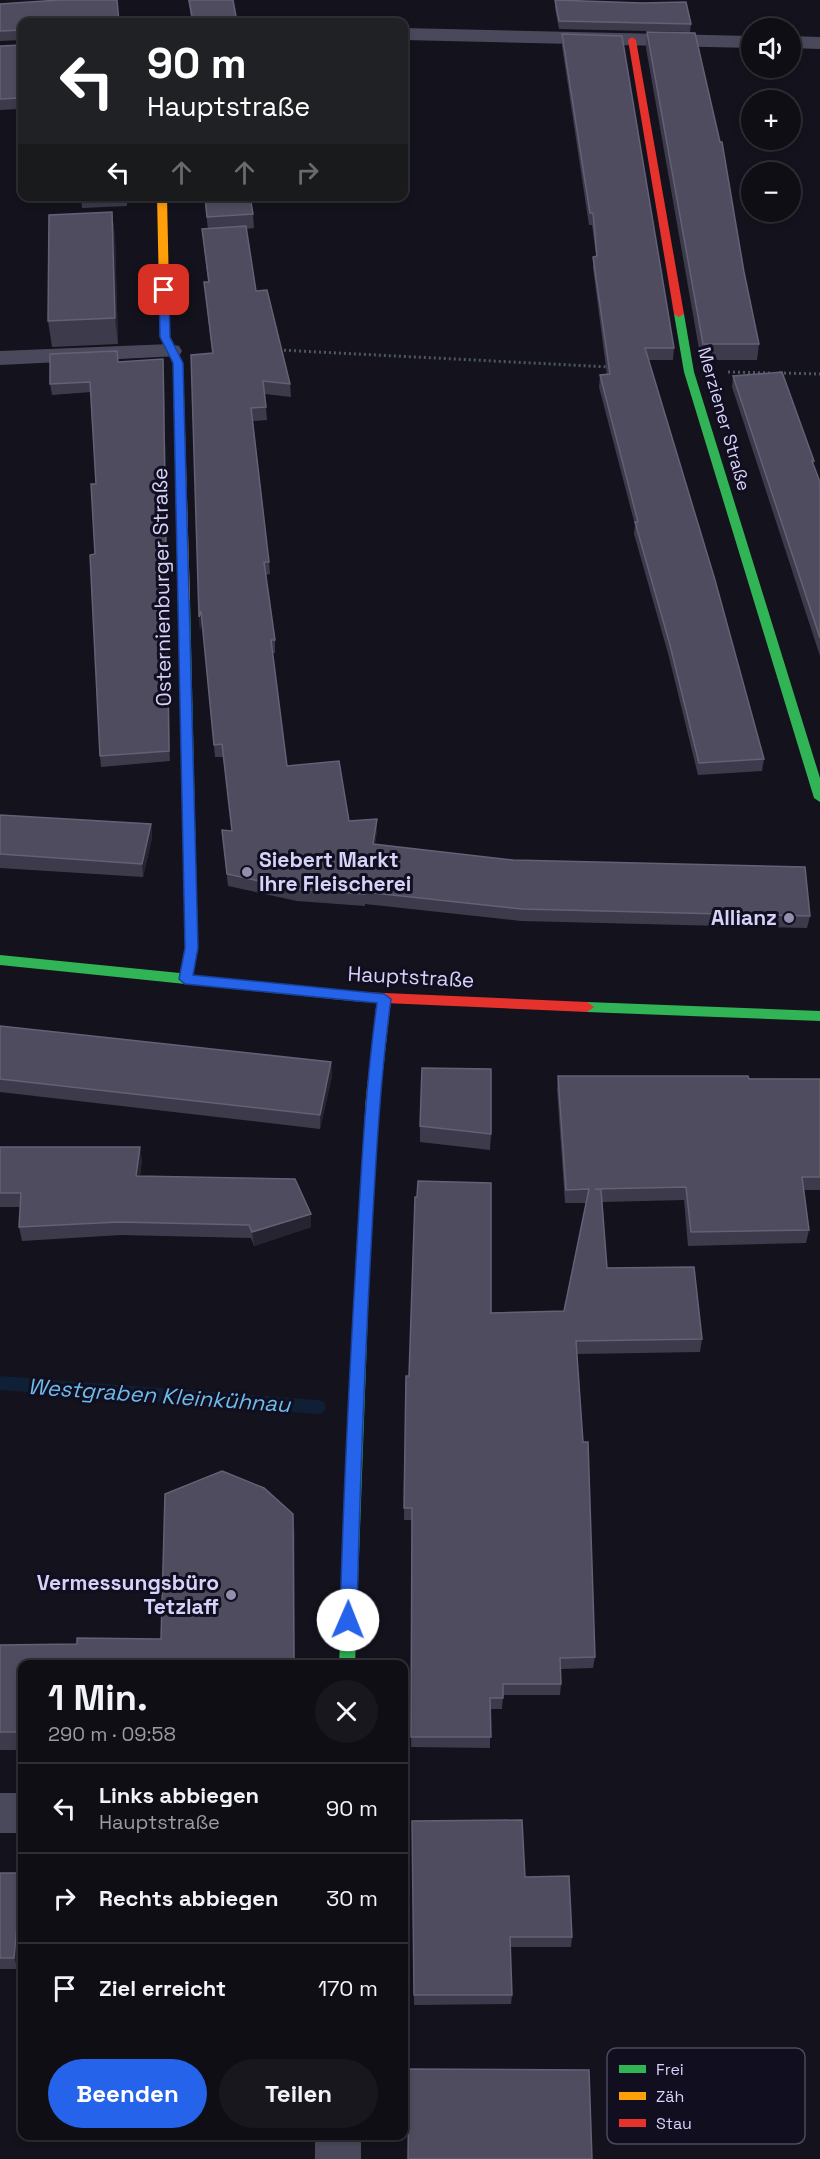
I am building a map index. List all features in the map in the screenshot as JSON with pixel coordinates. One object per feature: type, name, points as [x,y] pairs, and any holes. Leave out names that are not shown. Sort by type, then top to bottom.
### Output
[{"type":"street","points":[[408,34],[741,42]]},
{"type":"street","name":"Merziener Straße","points":[[632,40],[689,372],[820,798]]},
{"type":"street","points":[[801,42],[820,43]]},
{"type":"street","name":"Osternienburger Straße","points":[[162,201],[165,337],[178,363],[192,948],[185,979]]},
{"type":"street","points":[[0,358],[170,351]]},
{"type":"street","name":"Hauptstraße","points":[[0,960],[384,999],[820,1016]]},
{"type":"street","points":[[347,1660],[352,1464],[366,1203],[377,1048],[384,999]]},
{"type":"street","points":[[0,1813],[18,1813]]},
{"type":"street","points":[[338,2140],[338,2159]]},
{"type":"path","points":[[277,350],[618,368]]},
{"type":"path","points":[[689,372],[820,374]]},
{"type":"building","points":[[59,0],[117,0],[119,18],[18,18],[18,30],[0,31],[0,4]]},
{"type":"building","points":[[189,0],[233,0],[236,18],[192,18]]},
{"type":"building","points":[[555,0],[686,2],[691,24],[559,21]]},
{"type":"building","points":[[647,32],[695,33],[720,142],[722,142],[759,344],[703,344]]},
{"type":"building","points":[[562,34],[622,36],[674,348],[645,348],[715,580],[764,759],[699,763],[670,645],[635,522],[638,522],[600,375],[610,374],[593,257],[597,256],[593,213],[590,213]]},
{"type":"building","points":[[18,45],[18,98],[0,99],[0,46]]},
{"type":"building","points":[[205,201],[251,201],[253,214],[207,217]]},
{"type":"building","points":[[112,212],[115,318],[48,321],[49,215]]},
{"type":"building","points":[[246,226],[256,291],[267,290],[290,384],[263,381],[266,407],[251,408],[269,562],[264,562],[275,640],[271,640],[287,766],[339,761],[349,821],[377,819],[373,844],[513,860],[805,867],[810,916],[522,909],[365,892],[365,894],[296,889],[227,874],[222,830],[232,831],[222,744],[214,745],[201,611],[199,617],[191,355],[213,353],[204,282],[209,282],[202,229]]},
{"type":"building","points":[[117,351],[118,362],[163,359],[169,751],[100,756],[90,555],[95,554],[91,484],[96,484],[90,382],[50,384],[50,354]]},
{"type":"building","points":[[782,372],[820,482],[820,638],[733,376]]},
{"type":"building","points":[[0,815],[151,824],[142,864],[0,854]]},
{"type":"building","points":[[0,1026],[331,1062],[320,1115],[0,1079]]},
{"type":"building","points":[[422,1068],[491,1069],[491,1134],[420,1126]]},
{"type":"building","points":[[558,1076],[748,1076],[749,1079],[820,1079],[820,1177],[802,1177],[809,1230],[691,1232],[686,1187],[595,1189],[601,1190],[607,1268],[694,1267],[702,1339],[576,1341],[583,1442],[588,1442],[595,1657],[560,1658],[561,1684],[503,1684],[503,1698],[490,1698],[491,1737],[411,1737],[412,1508],[404,1508],[406,1376],[409,1376],[415,1197],[417,1197],[418,1181],[491,1183],[491,1313],[564,1311],[589,1189],[566,1190]]},
{"type":"building","points":[[0,1147],[140,1147],[136,1176],[295,1179],[311,1214],[252,1232],[249,1225],[119,1222],[19,1227],[21,1193],[0,1193]]},
{"type":"building","name":"Vermessungsbüro Tetzlaff","points":[[222,1471],[264,1488],[293,1514],[294,1660],[18,1660],[18,1732],[0,1732],[0,1645],[77,1644],[77,1638],[161,1639],[165,1494]]},
{"type":"building","points":[[522,1820],[525,1877],[569,1876],[572,1937],[510,1937],[512,1995],[414,1995],[412,1821]]},
{"type":"building","points":[[0,1873],[18,1873],[18,1916],[14,1958],[0,1958]]},
{"type":"building","points":[[409,2069],[589,2070],[592,2159],[408,2159]]},
{"type":"waterway","name":"Westgraben Kleinkühnau","points":[[0,1383],[318,1407]]},
{"type":"traffic: fast","points":[[679,314],[689,372],[820,798]]},
{"type":"traffic: fast","points":[[184,599],[192,948],[185,979]]},
{"type":"traffic: fast","points":[[0,960],[362,997]]},
{"type":"traffic: fast","points":[[587,1007],[820,1016]]},
{"type":"traffic: fast","points":[[347,1660],[363,1257]]},
{"type":"traffic: slow","points":[[162,201],[165,337],[178,363],[184,599]]},
{"type":"traffic: slow","points":[[363,1257],[373,1097],[384,999]]},
{"type":"traffic: jam","points":[[632,40],[679,314]]},
{"type":"traffic: jam","points":[[362,997],[587,1007]]},
{"type":"place","name":"Siebert Markt Ihre Fleischerei","points":[[247,872]]},
{"type":"place","name":"Allianz","points":[[789,918]]},
{"type":"place","name":"Vermessungsbüro Tetzlaff","points":[[231,1595]]},
{"type":"route","points":[[164,290],[165,337],[178,363],[192,948],[185,979],[384,999],[377,1048],[368,1179],[352,1464],[348,1620]]}]
